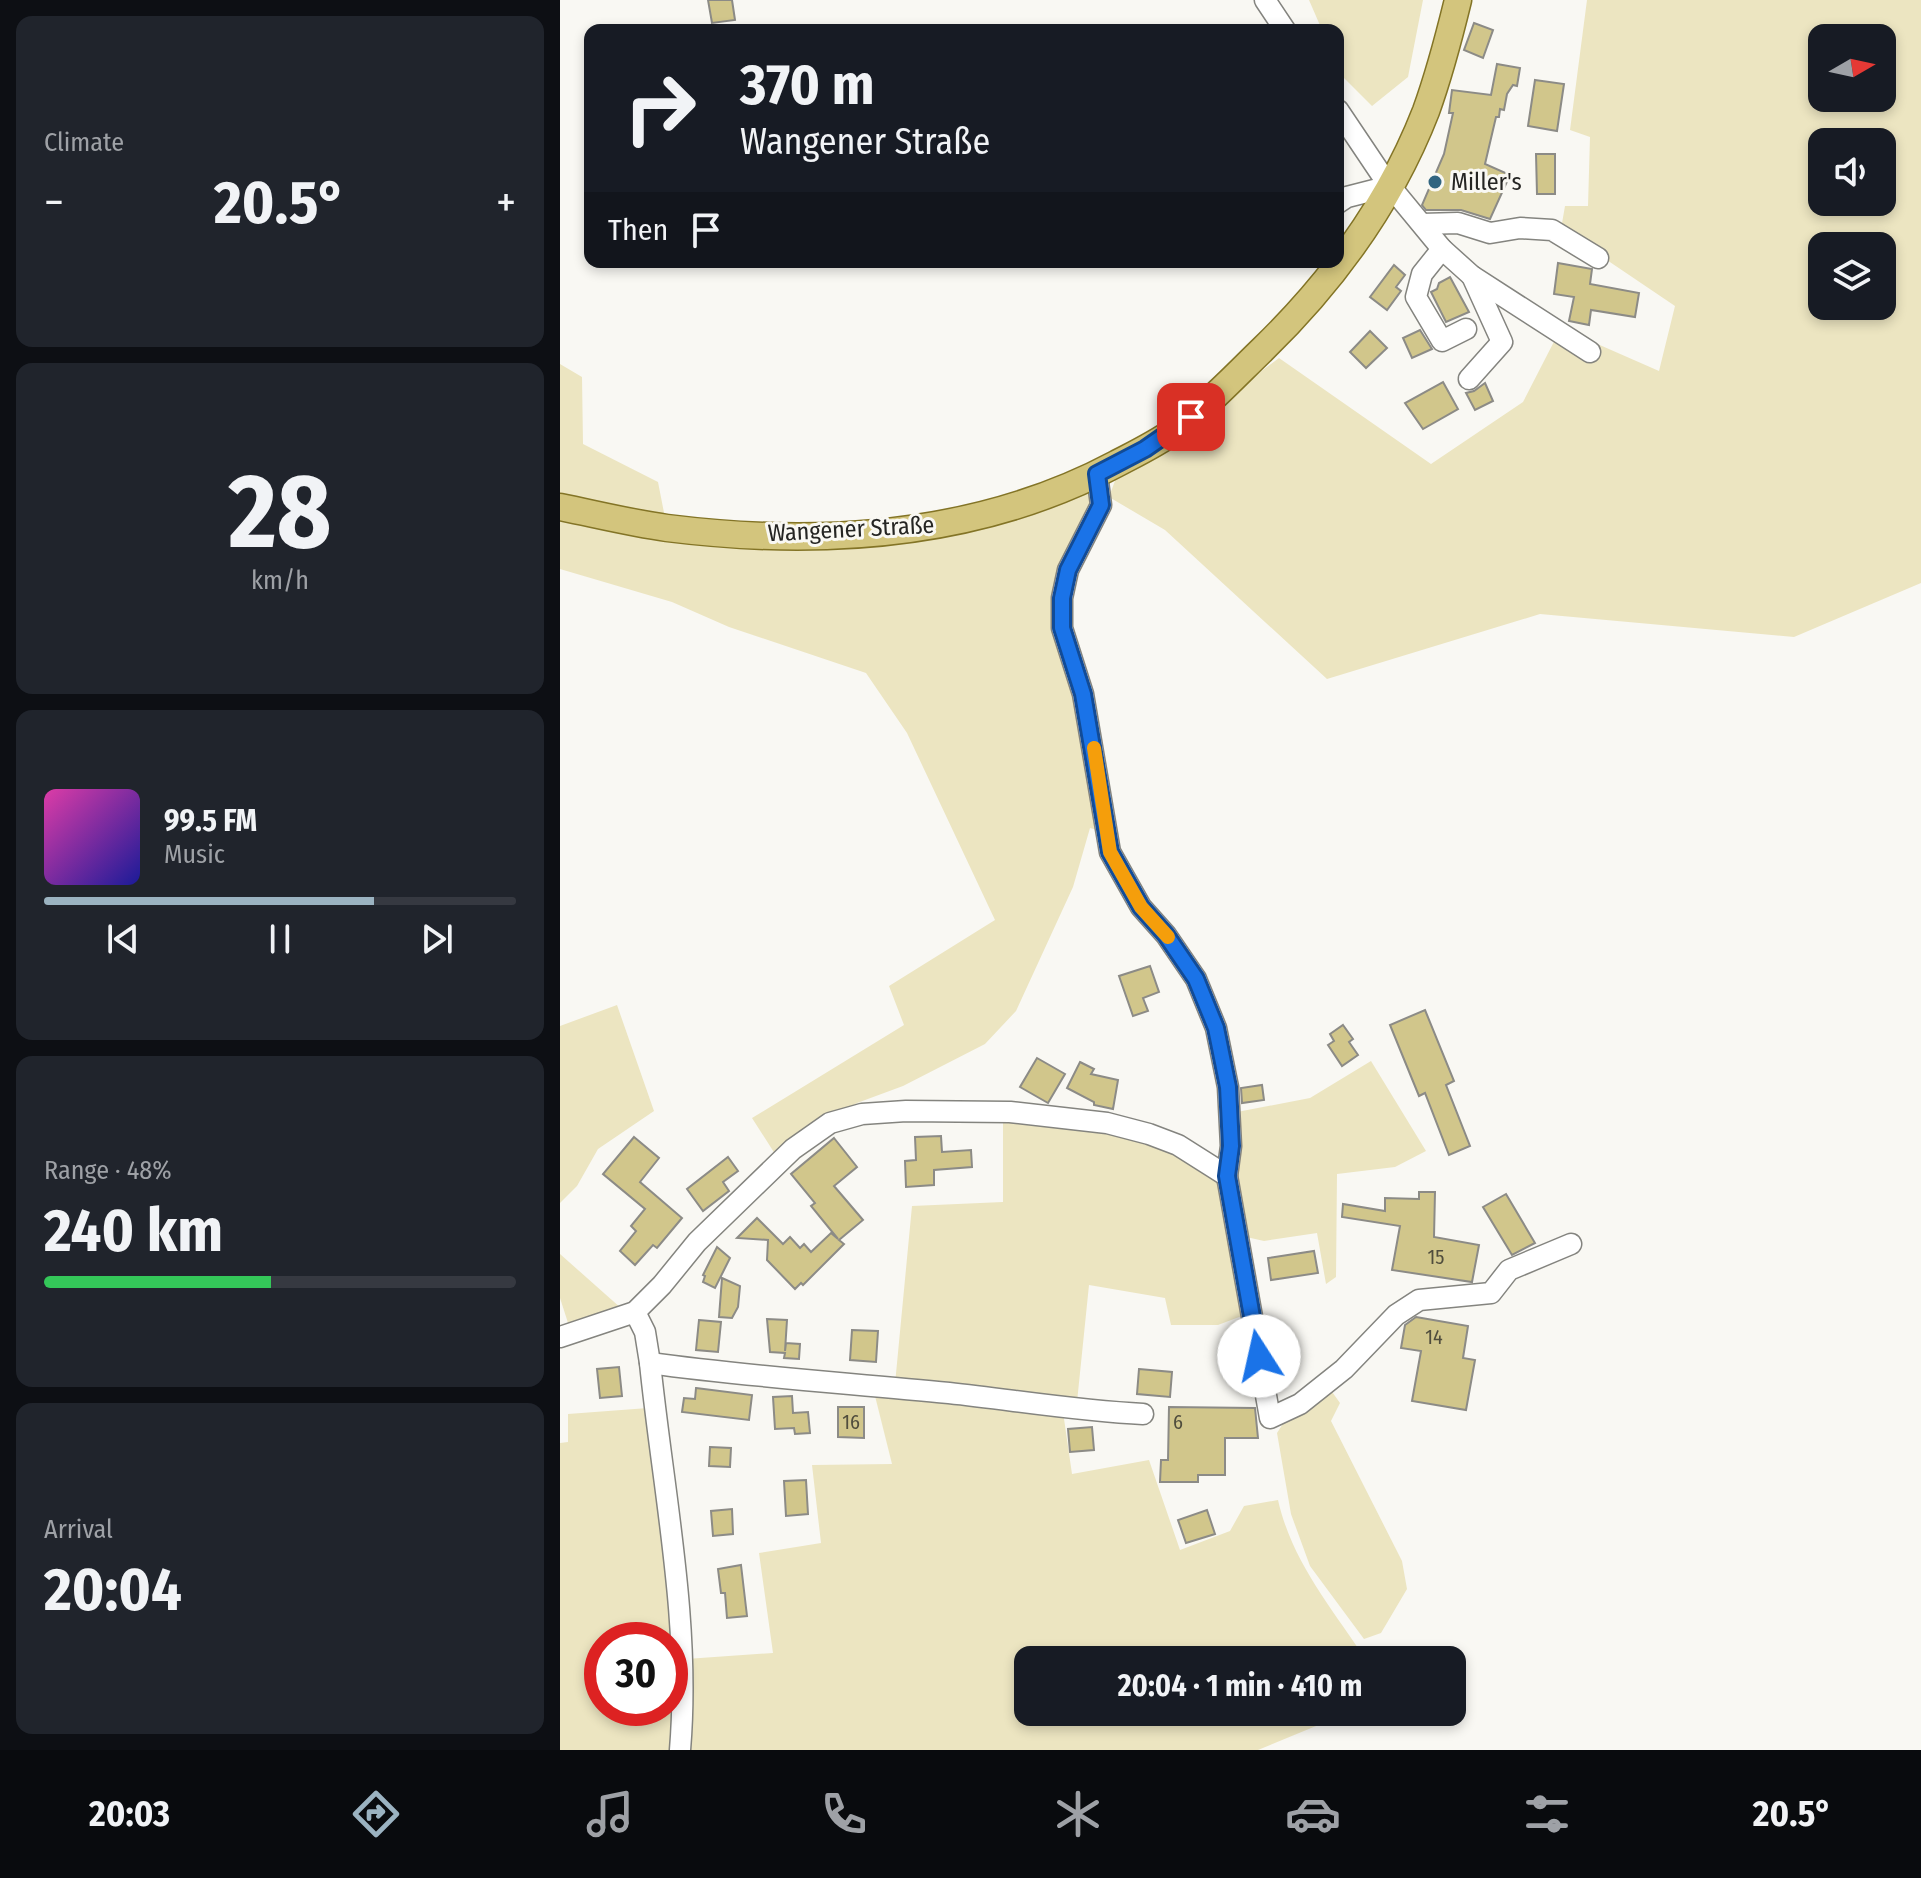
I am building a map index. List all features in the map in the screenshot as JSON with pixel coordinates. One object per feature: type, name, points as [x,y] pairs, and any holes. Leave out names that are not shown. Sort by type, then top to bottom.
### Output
[{"type":"main road","name":"Wangener Straße","points":[[1344,252],[1390,186],[1426,109],[1458,0]]},
{"type":"main road","name":"Wangener Straße","points":[[560,507],[667,528],[773,535],[872,533],[970,520],[1025,505],[1097,474],[1172,432],[1210,401],[1278,334],[1332,268]]},
{"type":"street","points":[[1265,0],[1281,24]]},
{"type":"street","points":[[1344,119],[1390,186],[1442,249],[1472,276],[1590,352]]},
{"type":"street","points":[[1344,200],[1358,193],[1390,186]]},
{"type":"street","points":[[1422,224],[1458,223],[1490,233],[1520,228],[1552,230],[1598,258]]},
{"type":"street","points":[[1442,249],[1422,274],[1416,297],[1442,341],[1466,329]]},
{"type":"street","points":[[1469,379],[1502,342],[1472,276]]},
{"type":"street","points":[[1097,474],[1101,505],[1068,570],[1062,598],[1062,628],[1083,694],[1110,852],[1141,907],[1166,935],[1196,979],[1216,1028],[1228,1087],[1231,1146],[1227,1176],[1270,1418],[1300,1404],[1333,1377],[1396,1315],[1419,1300],[1491,1293],[1509,1270],[1571,1244]]},
{"type":"street","points":[[560,1337],[635,1312],[697,1242],[793,1149],[830,1123],[862,1114],[906,1111],[1010,1112],[1107,1123],[1178,1145],[1227,1176]]},
{"type":"street","points":[[635,1312],[645,1332],[650,1363],[683,1637],[685,1698],[680,1750]]},
{"type":"street","points":[[650,1363],[1011,1399],[1093,1412],[1143,1414]]},
{"type":"shaded area","points":[[1309,0],[1423,0],[1408,77],[1372,106],[1344,78],[1344,24],[1319,24]]},
{"type":"shaded area","points":[[1587,0],[1921,0],[1921,583],[1794,637],[1540,614],[1327,679],[1165,530],[1109,497],[1116,478],[1279,358],[1431,464],[1523,402],[1561,328],[1659,371],[1675,306],[1561,229],[1565,206],[1588,206],[1590,137],[1570,130]]},
{"type":"shaded area","points":[[560,364],[582,377],[583,444],[658,482],[667,528],[842,534],[1086,490],[1093,500],[1062,598],[1101,831],[1090,828],[1073,887],[1016,1011],[985,1044],[903,1086],[857,1103],[814,1127],[777,1157],[752,1118],[904,1025],[889,986],[995,920],[907,733],[866,673],[729,627],[672,602],[560,569]]},
{"type":"shaded area","points":[[617,1005],[654,1111],[598,1149],[577,1186],[560,1203],[560,1026]]},
{"type":"shaded area","points":[[1371,1061],[1426,1151],[1395,1167],[1337,1174],[1336,1277],[1326,1284],[1317,1233],[1264,1241],[1242,1236],[1236,1186],[1237,1112],[1310,1098]]},
{"type":"shaded area","points":[[1016,1116],[1107,1131],[1182,1152],[1216,1180],[1224,1196],[1247,1314],[1218,1325],[1171,1325],[1165,1298],[1089,1285],[1077,1402],[895,1384],[912,1206],[1003,1202],[1003,1121]]},
{"type":"shaded area","points":[[560,1254],[622,1309],[569,1326],[560,1298]]},
{"type":"shaded area","points":[[1330,1389],[1340,1403],[1331,1421],[1402,1561],[1407,1589],[1381,1633],[1364,1639],[1310,1566],[1291,1514],[1277,1433],[1286,1419]]},
{"type":"shaded area","points":[[874,1392],[1063,1412],[1072,1474],[1149,1460],[1180,1550],[1230,1531],[1244,1506],[1278,1500],[1284,1523],[1303,1564],[1356,1646],[1014,1646],[1014,1726],[1316,1726],[1258,1750],[683,1750],[684,1726],[688,1726],[688,1659],[773,1653],[759,1553],[821,1543],[812,1465],[892,1464]]},
{"type":"shaded area","points":[[648,1408],[673,1622],[584,1622],[584,1726],[673,1726],[672,1750],[560,1750],[560,1443],[568,1442],[568,1414]]},
{"type":"building","points":[[708,0],[732,0],[735,20],[712,23]]},
{"type":"building","points":[[1474,23],[1493,30],[1483,58],[1464,50]]},
{"type":"building","points":[[1497,64],[1520,68],[1517,86],[1513,85],[1507,94],[1504,110],[1500,109],[1499,117],[1496,117],[1485,164],[1510,175],[1490,219],[1461,210],[1426,210],[1422,205],[1444,154],[1453,113],[1449,113],[1452,90],[1491,95]]},
{"type":"building","points":[[1535,80],[1564,84],[1557,131],[1528,126]]},
{"type":"building","points":[[1536,154],[1555,154],[1555,194],[1537,194]]},
{"type":"building","points":[[1558,263],[1592,269],[1590,284],[1639,293],[1635,317],[1591,310],[1589,325],[1569,321],[1574,297],[1554,294]]},
{"type":"building","points":[[1394,265],[1405,275],[1396,287],[1401,291],[1387,310],[1370,297]]},
{"type":"building","points":[[1450,277],[1469,312],[1446,322],[1431,292]]},
{"type":"building","points":[[1420,330],[1432,349],[1412,358],[1403,338]]},
{"type":"building","points":[[1370,331],[1387,348],[1366,368],[1350,352]]},
{"type":"building","points":[[1443,382],[1458,409],[1423,429],[1405,403]]},
{"type":"building","points":[[1485,383],[1493,401],[1475,410],[1466,393]]},
{"type":"building","points":[[1150,966],[1159,992],[1143,998],[1148,1011],[1133,1016],[1119,976]]},
{"type":"building","points":[[1425,1010],[1454,1081],[1446,1085],[1470,1146],[1449,1155],[1425,1093],[1419,1096],[1390,1025]]},
{"type":"building","points":[[1343,1025],[1353,1039],[1349,1042],[1358,1055],[1342,1066],[1328,1045],[1334,1041],[1330,1034]]},
{"type":"building","points":[[1037,1058],[1065,1074],[1048,1103],[1020,1087]]},
{"type":"building","points":[[1080,1062],[1094,1069],[1091,1074],[1118,1080],[1113,1109],[1094,1105],[1094,1102],[1067,1088]]},
{"type":"building","points":[[1262,1085],[1264,1100],[1242,1103],[1241,1088]]},
{"type":"building","points":[[941,1136],[942,1152],[971,1150],[972,1167],[934,1170],[934,1185],[906,1187],[905,1161],[916,1160],[915,1137]]},
{"type":"building","points":[[634,1137],[659,1158],[640,1182],[682,1218],[657,1248],[653,1245],[635,1265],[620,1251],[636,1231],[631,1226],[645,1209],[603,1174]]},
{"type":"building","points":[[834,1138],[857,1167],[834,1186],[863,1220],[839,1240],[844,1244],[803,1285],[801,1283],[795,1289],[767,1260],[768,1240],[737,1238],[757,1218],[783,1244],[790,1237],[800,1248],[804,1244],[811,1252],[831,1233],[838,1239],[811,1206],[815,1203],[791,1174]]},
{"type":"building","points":[[728,1157],[738,1171],[723,1182],[729,1191],[703,1211],[687,1189]]},
{"type":"building","points":[[1419,1192],[1435,1192],[1434,1237],[1479,1245],[1472,1282],[1392,1270],[1400,1226],[1342,1217],[1343,1204],[1385,1211],[1385,1198],[1419,1199]]},
{"type":"building","points":[[1506,1194],[1535,1243],[1512,1255],[1483,1207]]},
{"type":"building","points":[[717,1247],[730,1258],[715,1288],[703,1282],[703,1275]]},
{"type":"building","points":[[1314,1251],[1318,1273],[1271,1280],[1268,1258]]},
{"type":"building","points":[[722,1278],[740,1286],[738,1307],[732,1318],[719,1317]]},
{"type":"building","points":[[1416,1317],[1468,1326],[1463,1358],[1475,1360],[1466,1410],[1412,1401],[1421,1351],[1401,1348],[1405,1325]]},
{"type":"building","points":[[767,1319],[787,1320],[785,1351],[786,1343],[800,1344],[799,1359],[784,1358],[785,1353],[770,1352]]},
{"type":"building","points":[[699,1320],[721,1322],[718,1352],[696,1350]]},
{"type":"building","points":[[852,1330],[878,1331],[876,1362],[850,1360]]},
{"type":"building","points":[[619,1367],[622,1396],[600,1398],[597,1369]]},
{"type":"building","points":[[1139,1369],[1172,1372],[1170,1397],[1137,1394]]},
{"type":"building","points":[[696,1388],[752,1395],[749,1420],[682,1412],[684,1398],[695,1399]]},
{"type":"building","points":[[792,1396],[793,1413],[808,1412],[810,1433],[795,1434],[794,1428],[775,1429],[773,1397]]},
{"type":"building","points":[[838,1407],[864,1407],[864,1438],[838,1437]]},
{"type":"building","points":[[1169,1407],[1255,1408],[1258,1438],[1225,1438],[1225,1475],[1198,1475],[1198,1482],[1160,1482],[1161,1460],[1168,1460]]},
{"type":"building","points":[[1092,1427],[1094,1450],[1070,1452],[1068,1429]]},
{"type":"building","points":[[710,1447],[731,1448],[730,1467],[709,1466]]},
{"type":"building","points":[[806,1480],[808,1514],[786,1516],[784,1481]]},
{"type":"building","points":[[732,1509],[733,1534],[713,1536],[711,1511]]},
{"type":"building","points":[[1207,1510],[1215,1534],[1186,1543],[1178,1520]]},
{"type":"building","points":[[741,1565],[747,1616],[727,1618],[725,1593],[721,1593],[718,1569]]},
{"type":"slow traffic","points":[[1094,748],[1110,852],[1141,907],[1168,937]]},
{"type":"place","name":"Miller's","points":[[1435,182]]},
{"type":"route","points":[[1191,417],[1145,449],[1097,474],[1101,505],[1068,570],[1062,598],[1062,628],[1083,694],[1110,852],[1141,907],[1166,935],[1196,979],[1216,1028],[1228,1087],[1231,1146],[1227,1176],[1259,1356]]}]
